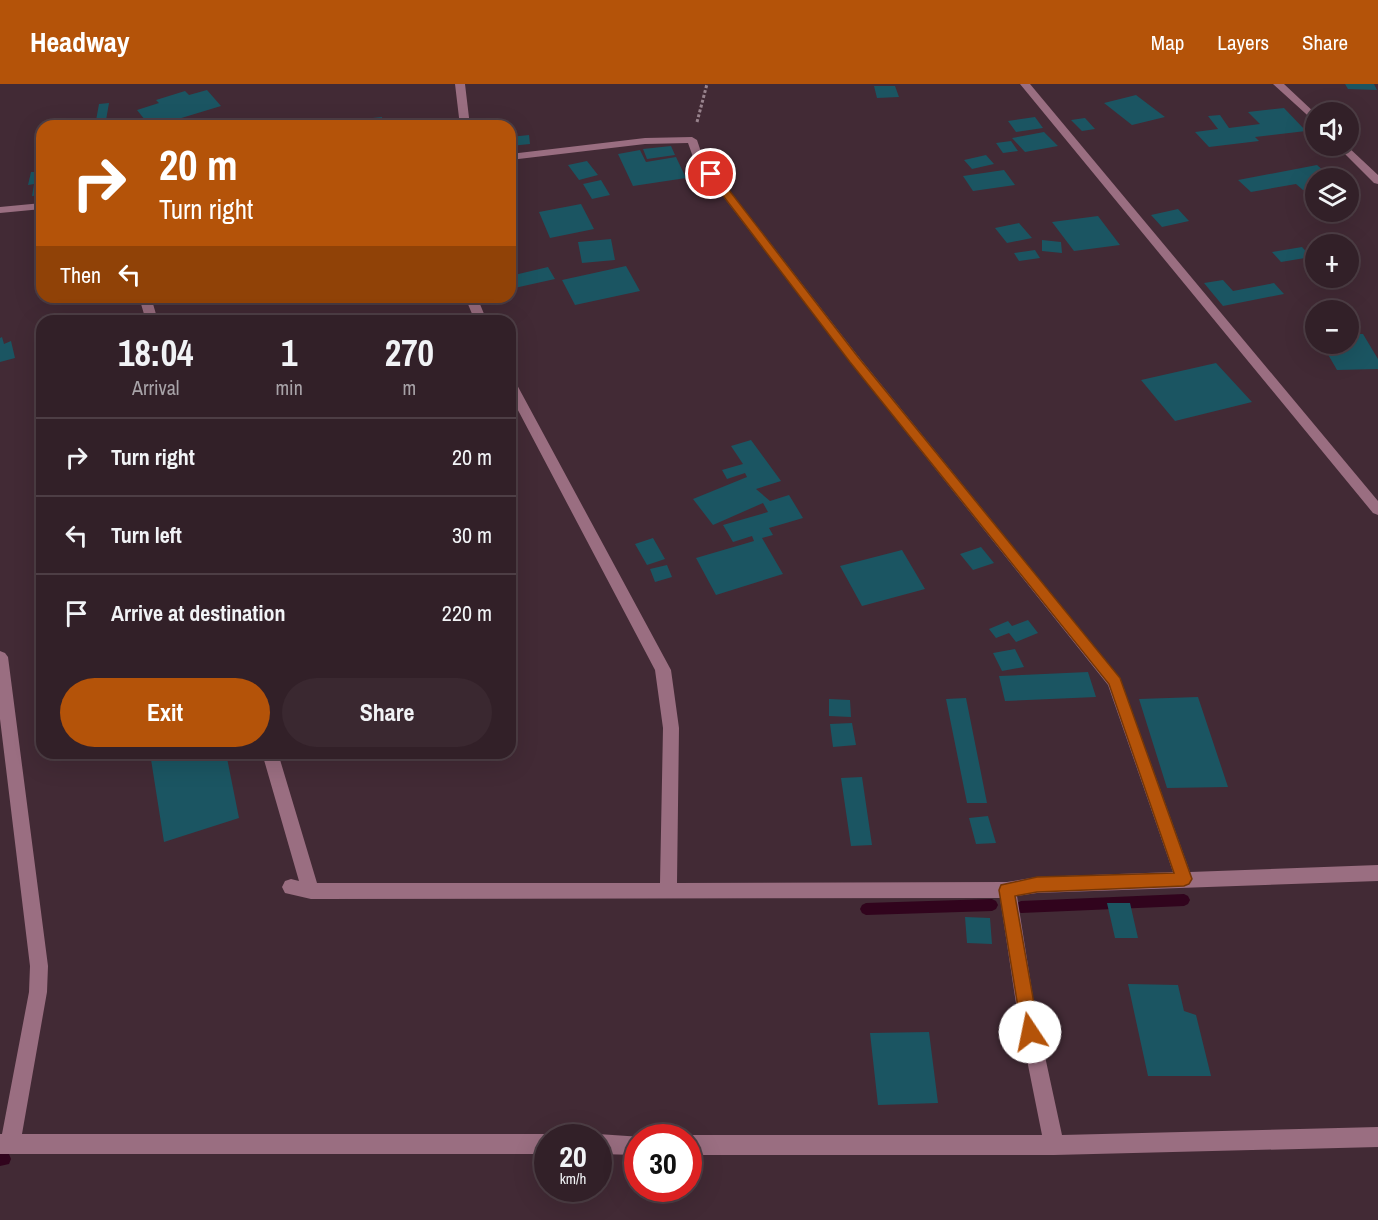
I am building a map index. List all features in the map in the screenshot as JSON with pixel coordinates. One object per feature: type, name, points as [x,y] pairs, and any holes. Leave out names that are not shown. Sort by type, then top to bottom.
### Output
[{"type":"street","points":[[460,84],[464,120]]},
{"type":"street","points":[[1025,84],[1378,510]]},
{"type":"street","points":[[1278,84],[1305,110]]},
{"type":"street","points":[[516,156],[645,141],[692,140],[697,155],[854,359],[1115,682],[1184,879]]},
{"type":"street","points":[[1352,156],[1378,181]]},
{"type":"street","points":[[1355,159],[1378,164]]},
{"type":"street","points":[[0,210],[36,207]]},
{"type":"street","points":[[516,394],[663,670],[671,728],[668,890]]},
{"type":"street","points":[[0,657],[39,966],[38,992],[5,1144],[534,1144]]},
{"type":"street","points":[[272,759],[311,891]]},
{"type":"street","points":[[291,887],[311,891],[1007,890],[1037,885],[1378,873]]},
{"type":"street","points":[[1007,890],[1026,1010],[1054,1145]]},
{"type":"street","points":[[702,1144],[1054,1145],[1378,1137]]},
{"type":"path","points":[[692,140],[707,84]]},
{"type":"building","points":[[1345,84],[1374,84],[1377,90],[1348,89]]},
{"type":"building","points":[[874,86],[895,86],[899,97],[877,98]]},
{"type":"building","points":[[207,90],[221,106],[175,120],[145,120],[137,110],[159,103],[156,100],[185,91],[189,95]]},
{"type":"building","points":[[1136,95],[1165,117],[1132,125],[1104,103]]},
{"type":"building","points":[[109,103],[106,120],[96,120],[99,104]]},
{"type":"building","points":[[1284,108],[1305,131],[1255,137],[1259,141],[1209,147],[1195,132],[1218,129],[1208,116],[1220,115],[1229,128],[1260,124],[1248,112]]},
{"type":"building","points":[[382,117],[382,120],[354,120]]},
{"type":"building","points":[[1035,117],[1043,128],[1016,132],[1008,121]]},
{"type":"building","points":[[1085,118],[1095,129],[1082,131],[1071,120]]},
{"type":"building","points":[[1044,132],[1058,146],[1025,152],[1012,138]]},
{"type":"building","points":[[529,135],[530,144],[516,145],[516,136]]},
{"type":"building","points":[[1011,141],[1018,151],[1003,153],[996,143]]},
{"type":"building","points":[[671,146],[675,155],[647,159],[643,149]]},
{"type":"building","points":[[640,150],[646,162],[676,157],[686,178],[633,186],[618,154]]},
{"type":"building","points":[[986,155],[994,164],[972,169],[964,160]]},
{"type":"building","points":[[587,161],[598,175],[579,180],[568,165]]},
{"type":"building","points":[[1317,165],[1320,168],[1305,168],[1305,190],[1303,190],[1296,184],[1251,192],[1238,180]]},
{"type":"building","points":[[1004,170],[1015,185],[973,191],[963,176]]},
{"type":"building","points":[[31,172],[36,172],[36,196],[32,196],[34,184],[28,185]]},
{"type":"building","points":[[601,180],[610,195],[592,199],[583,184]]},
{"type":"building","points":[[581,204],[594,229],[550,238],[539,212]]},
{"type":"building","points":[[1178,209],[1189,221],[1162,227],[1151,215]]},
{"type":"building","points":[[1098,216],[1120,245],[1074,251],[1052,222]]},
{"type":"building","points":[[1019,223],[1032,238],[1007,243],[995,228]]},
{"type":"building","points":[[611,239],[615,260],[582,263],[578,242]]},
{"type":"building","points":[[1042,240],[1061,242],[1062,253],[1042,251]]},
{"type":"building","points":[[1302,247],[1305,250],[1305,258],[1281,262],[1272,252]]},
{"type":"building","points":[[1035,250],[1040,258],[1019,261],[1014,253]]},
{"type":"building","points":[[626,266],[640,291],[575,305],[562,280]]},
{"type":"building","points":[[548,267],[555,279],[516,288],[516,275]]},
{"type":"building","points":[[1223,280],[1233,291],[1274,283],[1284,294],[1223,306],[1204,283]]},
{"type":"building","points":[[1359,334],[1363,334],[1378,359],[1378,369],[1337,370],[1328,354],[1359,354]]},
{"type":"building","points":[[2,337],[4,344],[11,341],[15,358],[0,362],[0,338]]},
{"type":"building","points":[[1216,363],[1252,402],[1175,421],[1141,380]]},
{"type":"building","points":[[751,440],[781,481],[756,489],[770,501],[789,495],[803,518],[769,528],[773,535],[762,538],[783,574],[716,595],[696,558],[754,541],[752,536],[733,542],[723,525],[768,512],[763,503],[713,525],[693,499],[747,477],[745,473],[727,479],[722,470],[743,464],[731,446]]},
{"type":"building","points":[[653,538],[665,559],[647,565],[635,544]]},
{"type":"building","points":[[981,547],[994,563],[973,570],[960,554]]},
{"type":"building","points":[[902,550],[925,589],[862,606],[840,566]]},
{"type":"building","points":[[667,565],[672,577],[655,582],[650,569]]},
{"type":"building","points":[[1028,620],[1038,633],[1016,642],[1009,633],[996,638],[989,629],[1008,621],[1012,626]]},
{"type":"building","points":[[1015,649],[1024,667],[1002,671],[993,653]]},
{"type":"building","points":[[1088,672],[1096,697],[1005,701],[999,676]]},
{"type":"building","points":[[1198,697],[1228,787],[1167,788],[1139,699]]},
{"type":"building","points":[[966,698],[987,803],[967,803],[946,699]]},
{"type":"building","points":[[829,699],[850,700],[851,717],[829,716]]},
{"type":"building","points":[[852,723],[856,745],[833,747],[830,724]]},
{"type":"building","points":[[151,759],[227,759],[239,818],[164,842]]},
{"type":"building","points":[[862,777],[872,845],[851,846],[841,778]]},
{"type":"building","points":[[988,816],[996,843],[976,844],[969,818]]},
{"type":"building","points":[[1107,903],[1130,903],[1138,938],[1115,938]]},
{"type":"building","points":[[965,917],[990,918],[992,944],[967,943]]},
{"type":"building","points":[[1128,984],[1178,985],[1184,1011],[1196,1015],[1211,1076],[1148,1076]]},
{"type":"building","points":[[929,1032],[938,1103],[878,1105],[870,1033]]},
{"type":"waterway","points":[[1021,907],[1184,900]]},
{"type":"waterway","points":[[866,909],[992,905]]},
{"type":"route","points":[[711,174],[854,359],[1115,682],[1184,879],[1037,885],[1007,890],[1030,1032]]}]
